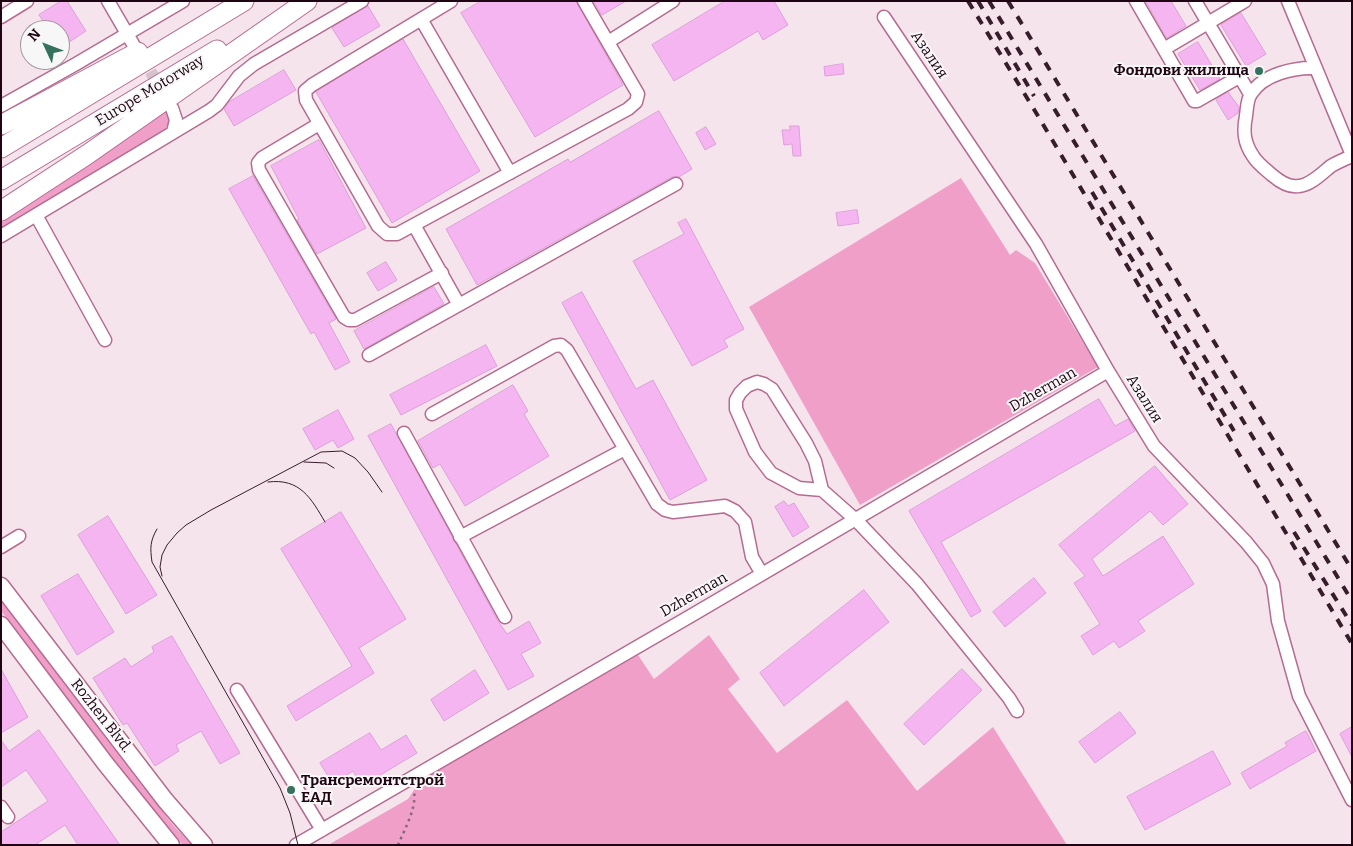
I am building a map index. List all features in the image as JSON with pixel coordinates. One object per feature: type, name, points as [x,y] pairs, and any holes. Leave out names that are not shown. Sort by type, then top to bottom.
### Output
[{"type":"highway","points":[[1,125],[232,1]]},
{"type":"highway","name":"Europe Motorway","points":[[1,148],[244,1]]},
{"type":"highway","name":"Europe Motorway","points":[[1,180],[298,1]]},
{"type":"highway","points":[[1,211],[88,154],[307,1]]},
{"type":"main road","name":"Rozhen Blvd.","points":[[1,586],[165,800],[204,845]]},
{"type":"main road","name":"Rozhen Blvd.","points":[[1,625],[117,778],[171,845]]},
{"type":"street","points":[[1,17],[27,1]]},
{"type":"street","points":[[108,1],[131,39]]},
{"type":"street","points":[[1,106],[131,39],[183,1]]},
{"type":"street","points":[[1,236],[217,105],[239,76],[254,64],[362,1]]},
{"type":"street","points":[[451,1],[312,85],[306,91],[306,100],[319,124],[378,226],[387,234],[397,234],[414,225],[628,109],[636,102],[638,94],[584,1]]},
{"type":"street","points":[[608,42],[673,1]]},
{"type":"street","points":[[1136,1],[1194,101],[1197,102],[1239,77]]},
{"type":"street","points":[[1195,1],[1250,94]]},
{"type":"street","points":[[1164,49],[1245,1]]},
{"type":"street","points":[[1288,1],[1316,68],[1352,155],[1333,165],[1306,184],[1292,186],[1278,180],[1254,158],[1246,143],[1244,126],[1250,94],[1266,80],[1278,75],[1297,69],[1316,68]]},
{"type":"street","name":"Азалия","points":[[884,17],[1036,244],[1108,372],[1154,446],[1246,542],[1263,563],[1273,584],[1278,621],[1299,696],[1352,800]]},
{"type":"street","points":[[420,19],[510,173]]},
{"type":"street","points":[[172,108],[176,120],[173,132]]},
{"type":"street","points":[[319,124],[262,158],[258,164],[259,170],[344,317],[349,320],[355,320],[442,273]]},
{"type":"street","points":[[369,355],[676,184]]},
{"type":"street","points":[[36,215],[105,340]]},
{"type":"street","points":[[414,225],[459,306]]},
{"type":"street","points":[[432,414],[554,346],[561,345],[567,350],[657,504],[665,510],[673,512],[725,506],[736,511],[745,522],[752,557],[762,574]]},
{"type":"street","name":"Dzherman","points":[[296,845],[1108,372]]},
{"type":"street","points":[[822,490],[799,488],[788,483],[770,472],[755,452],[736,408],[736,400],[747,386],[757,382],[772,389],[806,443],[815,461],[822,490],[856,520],[917,584],[1009,698],[1017,711]]},
{"type":"street","points":[[404,433],[506,617]]},
{"type":"street","points":[[460,537],[625,449]]},
{"type":"street","points":[[1,547],[19,536]]},
{"type":"street","points":[[237,690],[322,830]]},
{"type":"path","points":[[398,845],[415,797],[412,778]]},
{"type":"shaded area","points":[[168,110],[168,124],[161,136],[1,229],[1,219]]},
{"type":"shaded area","points":[[961,178],[1010,255],[1016,250],[1035,263],[1098,367],[860,505],[749,307]]},
{"type":"shaded area","points":[[1,600],[140,783],[174,826],[192,845],[183,845],[141,795],[1,611]]},
{"type":"shaded area","points":[[709,635],[740,679],[728,689],[777,753],[847,700],[917,791],[993,727],[1067,845],[328,845],[408,799],[420,781],[638,655],[654,679]]},
{"type":"building","points":[[61,1],[67,1],[86,31],[70,41],[70,20],[42,20],[39,15]]},
{"type":"building","points":[[481,1],[576,1],[623,85],[535,137],[461,13]]},
{"type":"building","points":[[594,1],[626,1],[602,15]]},
{"type":"building","points":[[725,1],[774,1],[788,25],[763,40],[758,31],[674,81],[652,45]]},
{"type":"building","points":[[1146,1],[1171,1],[1186,26],[1167,38]]},
{"type":"building","points":[[368,6],[380,26],[344,47],[332,28]]},
{"type":"building","points":[[1241,13],[1266,54],[1246,66],[1221,25]]},
{"type":"building","points":[[403,39],[480,171],[392,223],[316,92]]},
{"type":"building","points":[[1198,42],[1220,79],[1200,90],[1178,54]]},
{"type":"building","points":[[843,64],[844,74],[825,76],[824,67]]},
{"type":"building","points":[[284,70],[296,90],[234,126],[224,109],[229,102]]},
{"type":"building","points":[[1228,92],[1239,107],[1238,113],[1228,120],[1216,100]]},
{"type":"building","points":[[659,111],[692,169],[679,177],[672,177],[477,285],[446,229],[568,159],[570,162]]},
{"type":"building","points":[[790,126],[799,126],[801,156],[793,156],[792,144],[784,145],[782,130],[790,130]]},
{"type":"building","points":[[706,127],[716,144],[705,150],[696,133]]},
{"type":"building","points":[[319,140],[366,228],[317,254],[297,220],[299,219],[271,166]]},
{"type":"building","points":[[253,176],[336,319],[329,323],[350,362],[335,370],[314,332],[311,334],[229,189]]},
{"type":"building","points":[[857,210],[859,223],[838,226],[836,213]]},
{"type":"building","points":[[686,219],[744,329],[724,340],[728,347],[692,366],[633,261],[684,234],[678,223]]},
{"type":"building","points":[[386,262],[397,280],[378,291],[367,273]]},
{"type":"building","points":[[434,287],[444,304],[364,349],[354,331]]},
{"type":"building","points":[[582,292],[636,389],[653,380],[707,480],[670,500],[562,303]]},
{"type":"building","points":[[486,345],[497,366],[401,415],[390,395]]},
{"type":"building","points":[[513,385],[528,411],[524,414],[549,456],[465,506],[440,464],[433,468],[418,441]]},
{"type":"building","points":[[1099,399],[1115,426],[1128,419],[1135,431],[941,542],[981,611],[971,617],[909,511]]},
{"type":"building","points":[[338,410],[354,439],[338,448],[333,440],[315,450],[303,429]]},
{"type":"building","points":[[391,424],[498,621],[507,634],[529,621],[541,643],[521,654],[534,676],[508,690],[368,436]]},
{"type":"building","points":[[1155,466],[1188,504],[1163,525],[1150,511],[1092,559],[1103,576],[1163,536],[1194,584],[1138,621],[1145,631],[1119,648],[1114,641],[1093,655],[1081,636],[1100,624],[1074,583],[1085,576],[1059,545]]},
{"type":"building","points":[[784,501],[788,506],[794,503],[809,527],[793,537],[775,507]]},
{"type":"building","points":[[341,512],[406,619],[359,648],[374,673],[296,721],[287,706],[352,666],[281,549]]},
{"type":"building","points":[[108,516],[157,595],[126,614],[78,535]]},
{"type":"building","points":[[78,574],[114,632],[77,655],[41,596]]},
{"type":"building","points":[[1034,578],[1046,593],[1005,627],[993,612]]},
{"type":"building","points":[[864,590],[889,622],[784,706],[760,673]]},
{"type":"building","points":[[172,636],[240,753],[220,764],[201,731],[176,745],[179,751],[155,766],[127,723],[123,725],[93,678],[125,658],[131,667],[154,652],[152,647]]},
{"type":"building","points":[[1,669],[28,717],[1,733]]},
{"type":"building","points":[[962,669],[982,690],[924,745],[904,724]]},
{"type":"building","points":[[475,670],[489,693],[444,721],[431,700]]},
{"type":"building","points":[[1120,712],[1136,733],[1095,763],[1079,742]]},
{"type":"building","points":[[1352,727],[1352,757],[1340,734]]},
{"type":"building","points":[[39,730],[120,845],[78,845],[65,825],[35,845],[1,845],[1,832],[48,801],[26,770],[1,787],[1,740],[9,751]]},
{"type":"building","points":[[1306,731],[1316,751],[1250,789],[1241,773],[1287,746],[1285,743]]},
{"type":"building","points":[[370,733],[381,750],[406,735],[417,753],[362,786],[353,771],[333,784],[320,763]]},
{"type":"building","points":[[1213,751],[1231,784],[1145,830],[1127,797]]},
{"type":"tunnel","points":[[141,56],[162,90]]},
{"type":"tram line","points":[[162,576],[160,567],[162,555],[167,545],[186,525],[321,452],[342,451],[355,458],[382,492]]},
{"type":"tram line","points":[[304,462],[326,463],[334,468]]},
{"type":"tram line","points":[[268,482],[288,483],[303,491],[315,505],[325,522]]},
{"type":"tram line","points":[[157,529],[151,545],[152,562],[280,788],[290,813],[298,845]]},
{"type":"railway","points":[[968,1],[1352,644]]},
{"type":"railway","points":[[978,1],[1034,96]]},
{"type":"railway","points":[[989,1],[1352,601]]},
{"type":"railway","points":[[1008,1],[1352,570]]},
{"type":"railway","points":[[1092,192],[1234,431]]},
{"type":"railway","points":[[1294,532],[1352,625]]},
{"type":"place","name":"Фондови жилища","points":[[1259,71]]},
{"type":"place","name":"Трансремонтстрой ЕАД","points":[[291,790]]}]
